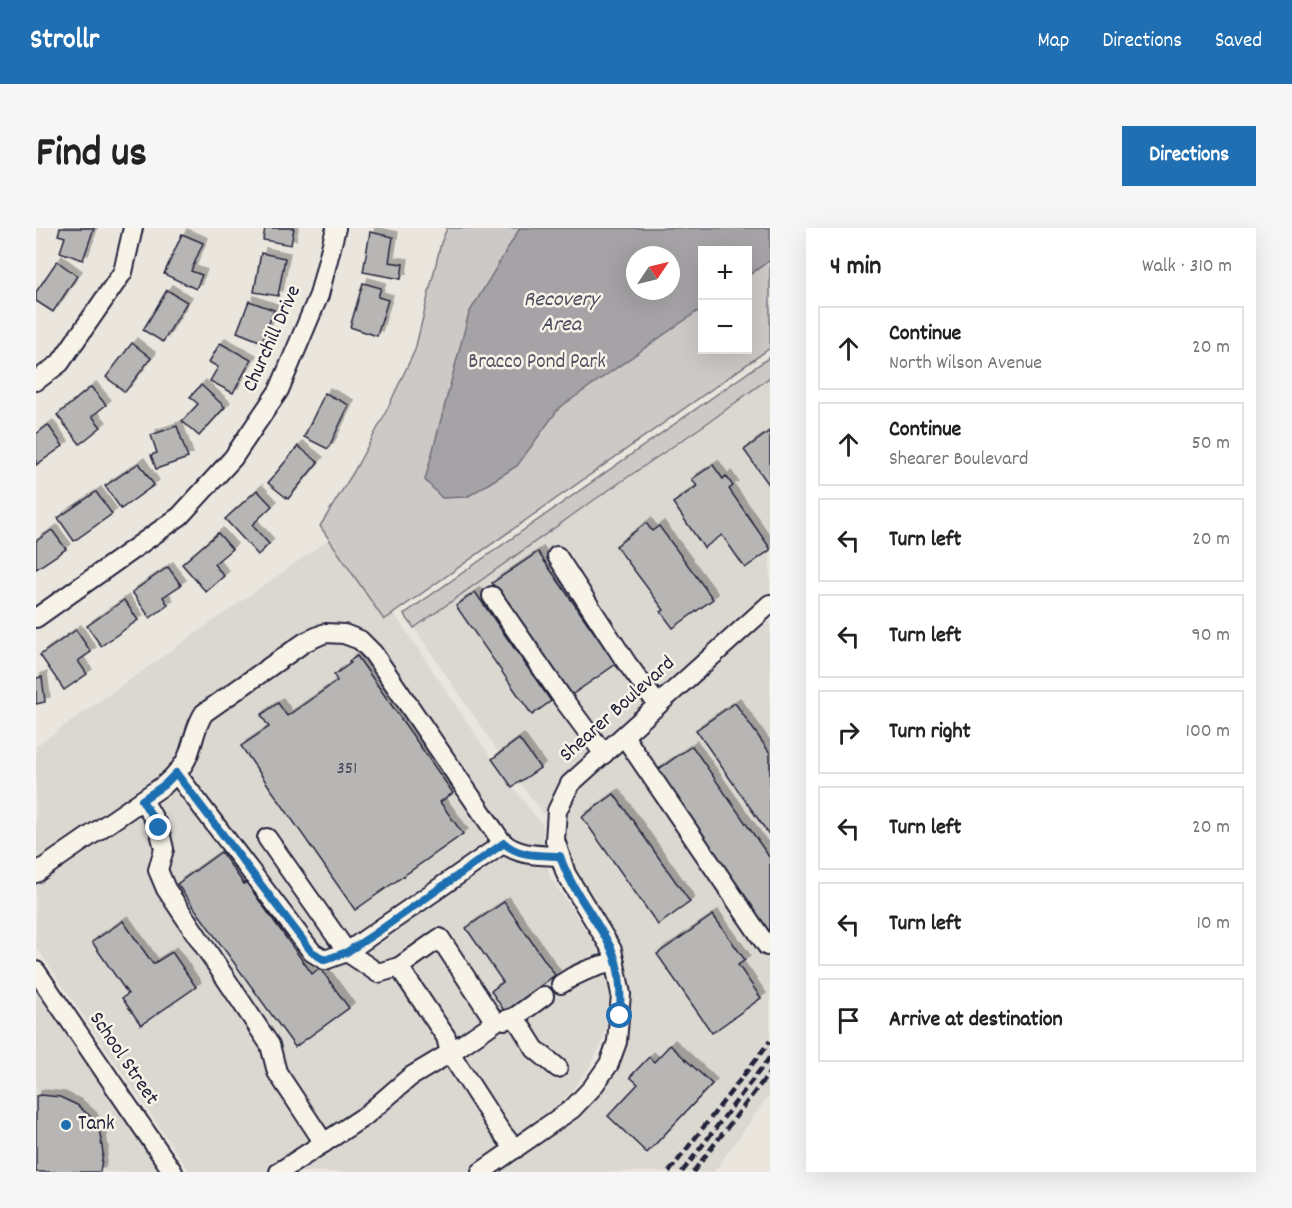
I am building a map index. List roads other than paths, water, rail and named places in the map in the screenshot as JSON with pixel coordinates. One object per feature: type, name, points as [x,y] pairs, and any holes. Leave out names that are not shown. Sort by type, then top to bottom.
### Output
[{"type":"street","points":[[36,381],[60,363],[123,272],[133,228]]},
{"type":"street","name":"Churchill Drive","points":[[36,618],[180,516],[233,458],[279,390],[319,295],[336,228]]},
{"type":"street","points":[[558,556],[626,662],[658,705]]},
{"type":"street","points":[[492,596],[604,754]]},
{"type":"street","name":"Shearer Boulevard","points":[[481,1172],[572,1109],[592,1088],[609,1064],[617,1042],[621,994],[616,967],[607,942],[566,874],[555,840],[557,811],[570,784],[770,604]]},
{"type":"street","points":[[36,873],[164,785],[176,773],[190,752],[196,724],[204,713],[305,642],[325,633],[344,634],[360,640],[374,653],[504,843],[511,849],[535,855],[560,856]]},
{"type":"street","points":[[624,736],[767,946]]},
{"type":"street","points":[[176,773],[312,952],[325,960],[347,952],[504,843]]},
{"type":"street","points":[[142,800],[159,828],[164,849],[158,870],[166,889],[270,1045],[277,1072],[324,1143]]},
{"type":"street","points":[[267,838],[347,952],[378,973],[399,967],[440,938],[495,1022]]},
{"type":"street","points":[[561,984],[573,975],[595,966],[616,967]]},
{"type":"street","points":[[399,967],[446,1037],[450,1053],[499,1129],[515,1149]]},
{"type":"street","name":"School Street","points":[[36,971],[173,1172]]},
{"type":"street","points":[[279,1172],[376,1108],[410,1077],[495,1022],[515,1017],[544,996]]},
{"type":"street","points":[[515,1017],[535,1049],[558,1068]]},
{"type":"water","name":"Recovery Area","points":[[520,228],[770,228],[770,260],[752,273],[752,246],[698,246],[698,311],[559,408],[517,466],[467,497],[442,498],[425,480],[469,313]]},
{"type":"railway","points":[[669,1172],[770,1041]]},
{"type":"railway","points":[[682,1172],[770,1057]]},
{"type":"railway","points":[[693,1172],[770,1072]]},
{"type":"place","name":"Tank","points":[[66,1125]]},
{"type":"park label","name":"Bracco Pond Park","points":[[537,363]]}]
